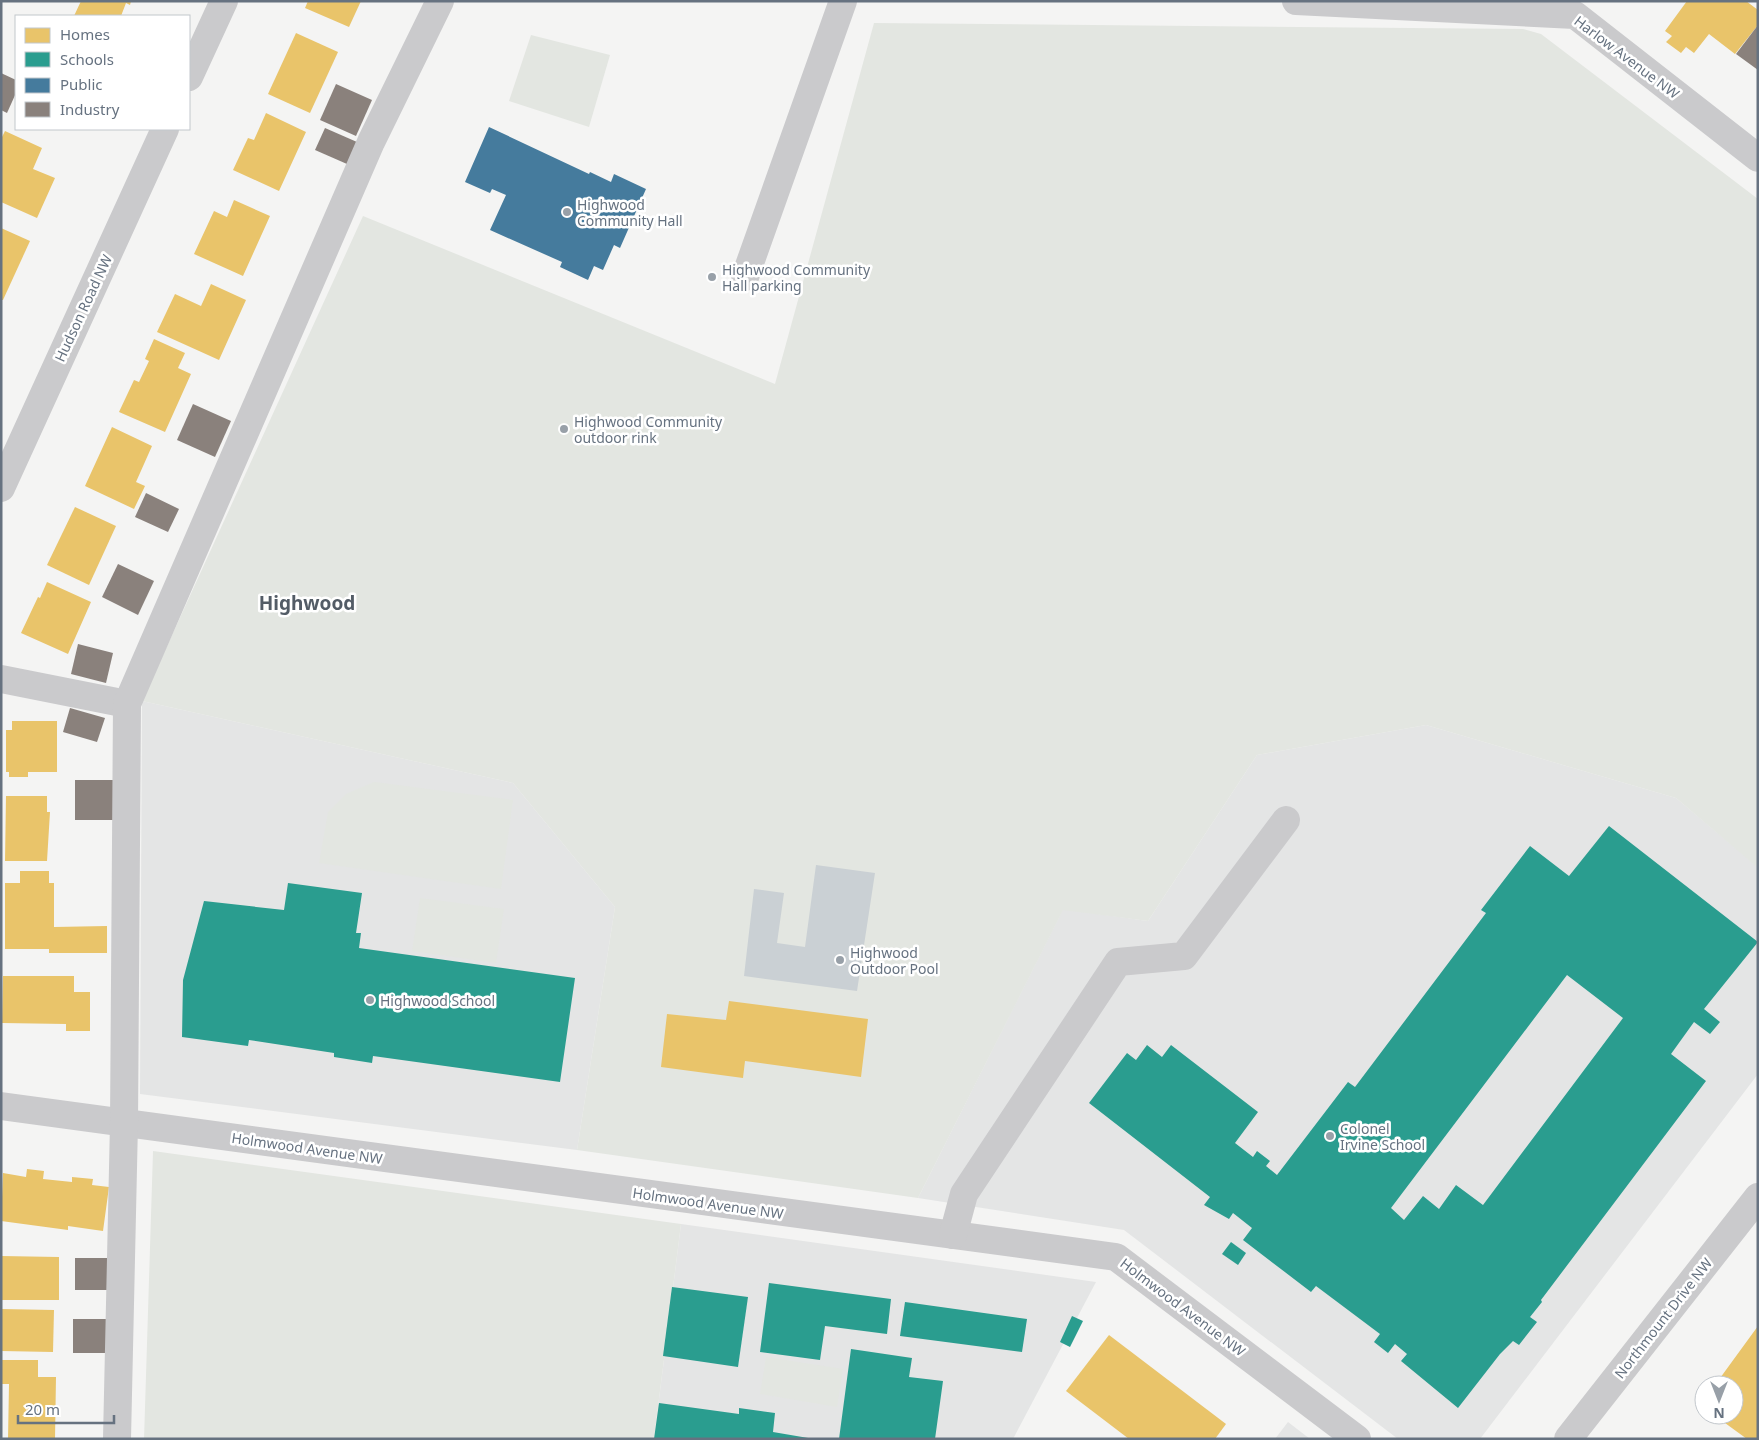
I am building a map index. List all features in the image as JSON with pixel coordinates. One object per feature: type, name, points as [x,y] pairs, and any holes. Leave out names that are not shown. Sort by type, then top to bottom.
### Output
[{"type":"street","points":[[190,76],[224,1]]},
{"type":"street","points":[[117,1439],[124,1123],[127,704],[367,151],[440,1]]},
{"type":"street","points":[[745,278],[844,1]]},
{"type":"street","name":"Harlow Avenue NW","points":[[1296,1],[1580,8],[1755,150]]},
{"type":"street","name":"Hudson Road NW","points":[[1,488],[165,130]]},
{"type":"street","points":[[1,679],[127,704]]},
{"type":"street","points":[[953,1235],[964,1194],[1118,962],[1184,956],[1286,820]]},
{"type":"street","name":"Holmwood Avenue NW","points":[[1,1106],[1116,1257],[1357,1439]]},
{"type":"street","name":"Northmount Drive NW","points":[[1568,1439],[1758,1197]]},
{"type":"shaded area","points":[[874,23],[1523,29],[1541,34],[1758,199],[1758,868],[1676,798],[1426,725],[1257,755],[1148,921],[1063,910],[918,1198],[577,1150],[615,907],[513,783],[142,701],[363,216],[775,384]]},
{"type":"shaded area","points":[[531,35],[610,55],[589,127],[509,101]]},
{"type":"shaded area","name":"Highwood School","points":[[142,701],[513,783],[615,907],[577,1150],[140,1094]]},
{"type":"shaded area","name":"Colonel Irvine School","points":[[1426,725],[1676,798],[1758,867],[1758,1074],[1480,1439],[1398,1439],[1124,1230],[918,1198],[1063,909],[1148,921],[1257,755]]},
{"type":"shaded area","points":[[374,782],[513,800],[501,889],[319,863],[328,812],[346,794]]},
{"type":"shaded area","points":[[816,865],[875,873],[857,991],[744,976],[754,889],[784,893],[777,943],[805,947]]},
{"type":"shaded area","points":[[420,898],[504,909],[496,963],[412,951]]},
{"type":"shaded area","points":[[153,1151],[681,1224],[654,1439],[144,1439]]},
{"type":"shaded area","points":[[681,1224],[1096,1282],[1013,1439],[654,1439]]},
{"type":"shaded area","points":[[766,1357],[843,1369],[837,1407],[760,1394]]},
{"type":"shaded area","points":[[1288,1422],[1310,1439],[1275,1439]]},
{"type":"building: Homes","points":[[81,1],[131,1],[130,5],[126,3],[121,15],[74,15]]},
{"type":"building: Homes","points":[[308,1],[361,1],[349,27],[305,8]]},
{"type":"building: Homes","points":[[1687,1],[1746,1],[1758,10],[1758,25],[1735,54],[1709,34],[1694,53],[1686,47],[1681,53],[1666,42],[1672,36],[1665,31]]},
{"type":"building: Homes","points":[[296,33],[338,52],[310,113],[268,94]]},
{"type":"building: Homes","points":[[266,113],[306,132],[279,191],[233,170],[248,138],[254,140]]},
{"type":"building: Homes","points":[[5,131],[42,148],[33,169],[55,178],[37,218],[1,202],[1,139]]},
{"type":"building: Homes","points":[[234,200],[270,216],[243,276],[194,254],[214,211],[227,217]]},
{"type":"building: Homes","points":[[1,228],[30,241],[3,300],[1,300]]},
{"type":"building: Homes","points":[[211,284],[246,300],[219,360],[157,332],[175,294],[201,306]]},
{"type":"building: Homes","points":[[154,339],[185,353],[178,368],[191,374],[165,432],[119,412],[134,380],[139,382],[149,361],[145,359]]},
{"type":"building: Homes","points":[[112,427],[152,446],[136,482],[145,486],[134,509],[85,486]]},
{"type":"building: Homes","points":[[75,507],[116,526],[89,585],[47,565]]},
{"type":"building: Homes","points":[[47,582],[91,602],[68,654],[21,633]]},
{"type":"building: Homes","points":[[12,721],[57,721],[57,772],[28,772],[28,777],[9,777],[9,772],[6,772],[6,730],[12,730]]},
{"type":"building: Homes","points":[[6,796],[47,796],[47,812],[50,812],[47,861],[5,861]]},
{"type":"building: Homes","points":[[20,871],[49,871],[49,883],[54,883],[54,927],[107,926],[107,953],[49,953],[49,949],[5,949],[5,883],[20,883]]},
{"type":"building: Homes","points":[[3,976],[74,976],[74,992],[90,992],[90,1031],[66,1031],[66,1024],[2,1023]]},
{"type":"building: Homes","points":[[729,1001],[868,1019],[861,1077],[745,1061],[743,1078],[661,1067],[667,1014],[726,1020]]},
{"type":"building: Homes","points":[[27,1169],[44,1171],[43,1179],[72,1182],[72,1177],[93,1179],[92,1185],[109,1187],[103,1231],[68,1226],[68,1230],[1,1221],[3,1173],[26,1177]]},
{"type":"building: Homes","points":[[1,1256],[59,1257],[59,1300],[1,1300]]},
{"type":"building: Homes","points":[[1,1309],[54,1310],[53,1352],[1,1351]]},
{"type":"building: Homes","points":[[1758,1326],[1758,1439],[1747,1439],[1728,1425],[1744,1425],[1744,1375],[1722,1375]]},
{"type":"building: Homes","points":[[1109,1335],[1226,1424],[1215,1439],[1129,1439],[1066,1391]]},
{"type":"building: Homes","points":[[2,1360],[38,1360],[38,1377],[56,1377],[55,1439],[8,1439],[9,1384],[2,1384]]},
{"type":"building: Schools","points":[[1609,826],[1758,942],[1704,1009],[1720,1022],[1710,1034],[1694,1022],[1671,1054],[1706,1081],[1541,1300],[1542,1302],[1530,1317],[1537,1322],[1519,1345],[1513,1341],[1500,1354],[1458,1408],[1401,1361],[1407,1354],[1395,1344],[1388,1353],[1374,1342],[1380,1334],[1316,1286],[1311,1292],[1243,1240],[1252,1228],[1233,1213],[1229,1219],[1204,1205],[1210,1197],[1089,1103],[1127,1053],[1136,1060],[1147,1045],[1162,1057],[1171,1045],[1258,1112],[1235,1143],[1253,1157],[1257,1151],[1270,1161],[1266,1166],[1277,1175],[1348,1082],[1355,1087],[1486,913],[1481,910],[1530,846],[1569,876]],"holes":[[[1567,975],[1623,1018],[1483,1205],[1456,1185],[1439,1209],[1423,1196],[1404,1220],[1391,1208]]]},
{"type":"building: Schools","points":[[288,883],[362,893],[356,933],[361,933],[359,948],[575,978],[560,1082],[373,1056],[372,1063],[334,1057],[334,1053],[249,1040],[248,1046],[182,1037],[183,980],[204,901],[284,910]]},
{"type":"building: Schools","points":[[1231,1242],[1246,1253],[1238,1265],[1222,1254]]},
{"type":"building: Schools","points":[[769,1283],[891,1299],[887,1334],[825,1326],[820,1360],[760,1352]]},
{"type":"building: Schools","points":[[672,1287],[748,1297],[738,1367],[663,1356]]},
{"type":"building: Schools","points":[[905,1302],[1027,1319],[1022,1352],[900,1336]]},
{"type":"building: Schools","points":[[1072,1316],[1083,1321],[1070,1347],[1060,1342]]},
{"type":"building: Schools","points":[[851,1349],[912,1358],[909,1377],[943,1381],[935,1439],[839,1439]]},
{"type":"building: Schools","points":[[659,1403],[739,1414],[739,1408],[775,1413],[773,1432],[814,1439],[654,1439]]},
{"type":"building: Public","name":"Highwood Community Hall","points":[[489,127],[589,174],[590,172],[611,182],[614,174],[646,189],[620,248],[614,245],[603,270],[594,266],[588,280],[560,267],[562,262],[490,230],[506,195],[492,189],[490,193],[465,182]]},
{"type":"building: Industry","points":[[1758,25],[1758,70],[1736,54]]},
{"type":"building: Industry","points":[[1,73],[15,80],[15,95],[7,113],[1,110]]},
{"type":"building: Industry","points":[[336,84],[372,100],[356,136],[320,120]]},
{"type":"building: Industry","points":[[325,128],[357,142],[347,164],[315,150]]},
{"type":"building: Industry","points":[[193,404],[231,421],[215,457],[177,440]]},
{"type":"building: Industry","points":[[146,493],[179,509],[168,532],[135,517]]},
{"type":"building: Industry","points":[[118,564],[154,581],[138,615],[102,597]]},
{"type":"building: Industry","points":[[78,644],[113,653],[106,683],[71,674]]},
{"type":"building: Industry","points":[[70,708],[105,718],[97,742],[63,732]]},
{"type":"building: Industry","points":[[75,780],[114,780],[114,820],[75,820]]},
{"type":"building: Industry","points":[[75,1258],[109,1258],[109,1290],[75,1290]]},
{"type":"building: Industry","points":[[73,1319],[109,1319],[109,1353],[73,1353]]},
{"type":"place","name":"Highwood Community Hall","points":[[567,212]]},
{"type":"place","name":"Highwood Community Hall parking","points":[[712,277]]},
{"type":"place","name":"Highwood Community outdoor rink","points":[[564,429]]},
{"type":"place","name":"Highwood Outdoor Pool","points":[[840,960]]},
{"type":"place","name":"Highwood School","points":[[370,1000]]},
{"type":"place","name":"Colonel Irvine School","points":[[1330,1136]]},
{"type":"district","name":"Highwood","points":[[307,603]]}]
